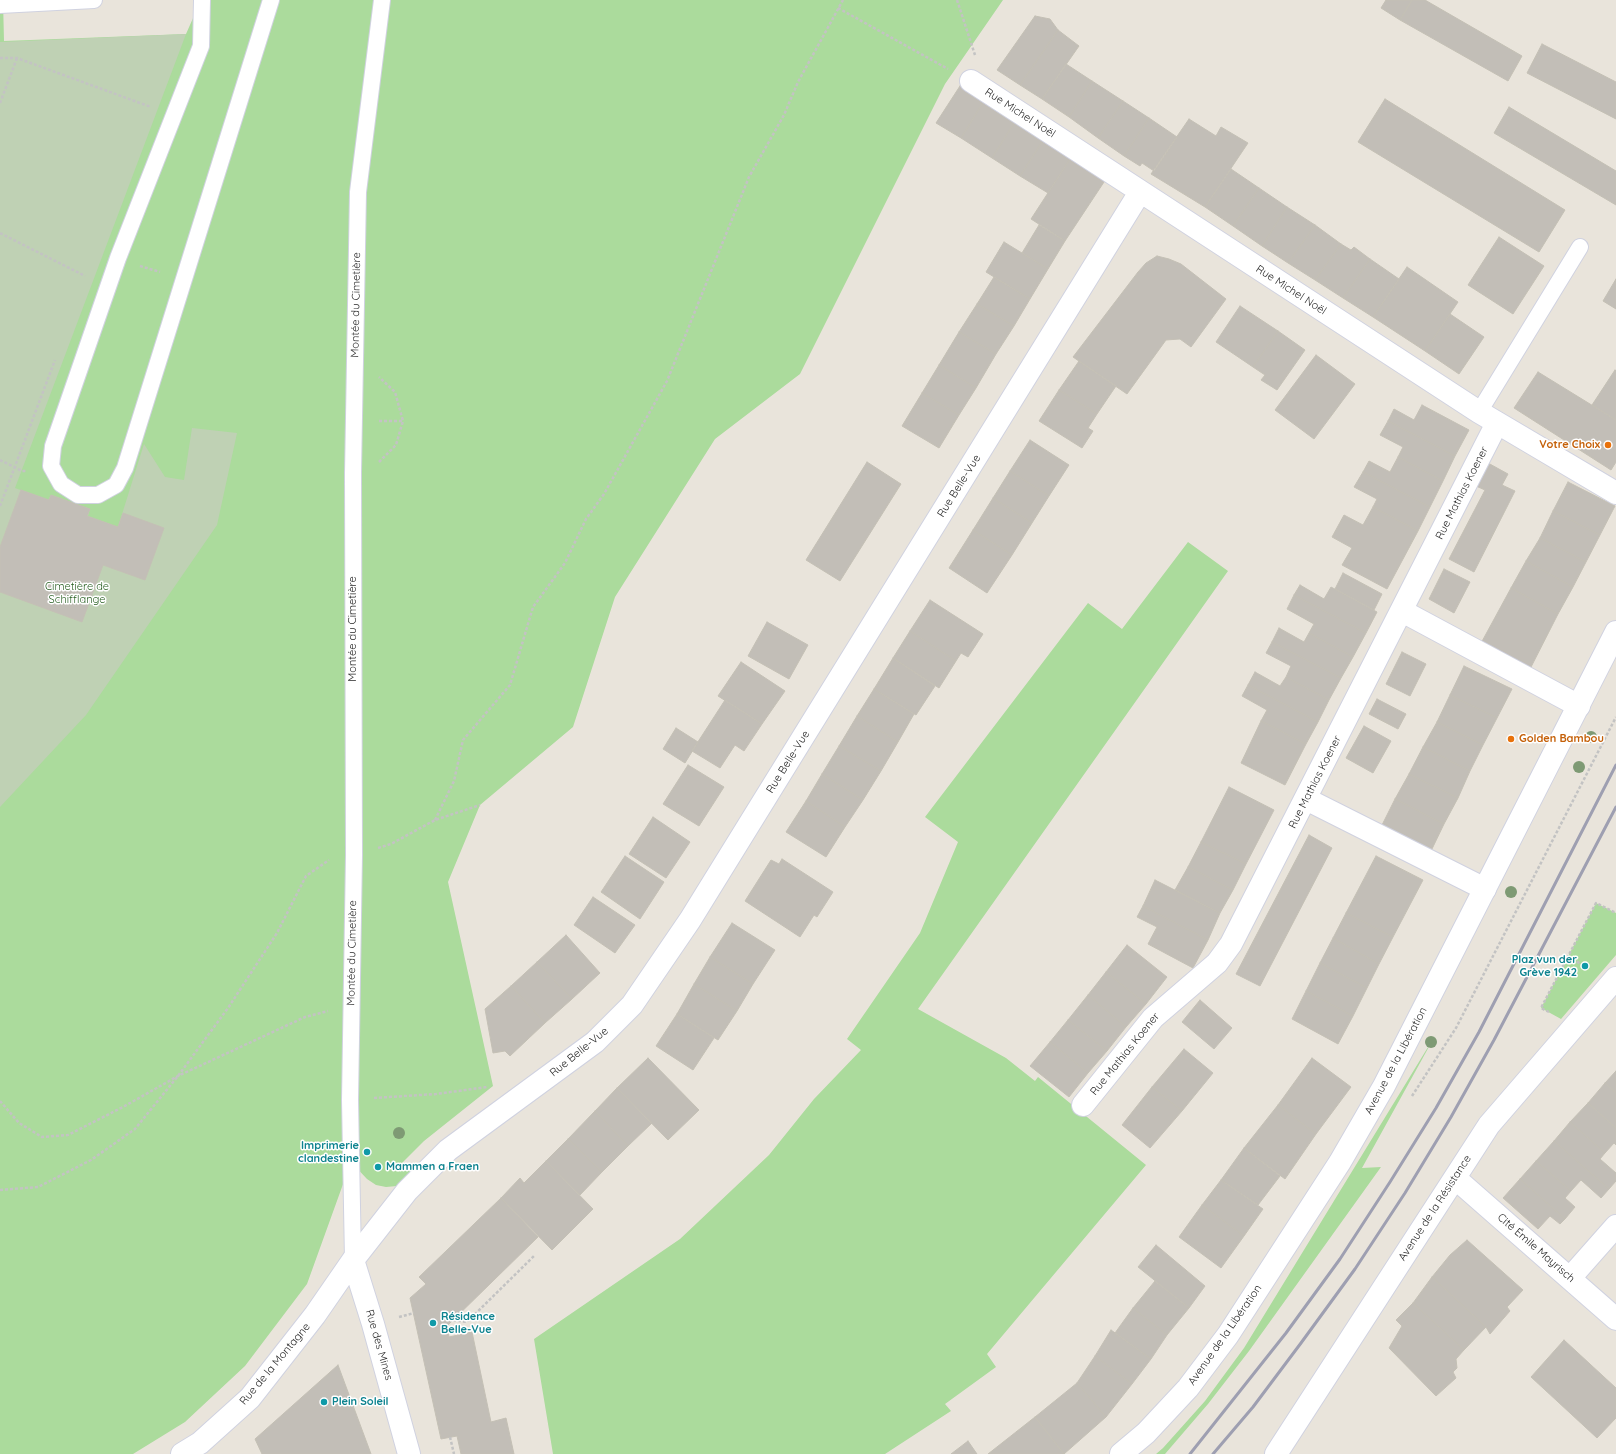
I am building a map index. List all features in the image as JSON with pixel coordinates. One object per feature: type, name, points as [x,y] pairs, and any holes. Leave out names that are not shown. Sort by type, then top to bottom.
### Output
[{"type":"street","name":"Rue Michel Noël","points":[[978,86],[1479,412],[1616,493]]},
{"type":"street","name":"Rue Belle-Vue","points":[[353,1260],[408,1191],[448,1150],[595,1042],[632,1005],[690,920],[1140,192]]},
{"type":"street","name":"Rue Mathias Koener","points":[[1083,1105],[1153,1018],[1217,962],[1231,944],[1497,423]]},
{"type":"street","points":[[1402,611],[1579,706]]},
{"type":"street","name":"Avenue de la Libération","points":[[1121,1454],[1146,1433],[1188,1388],[1228,1334],[1331,1175],[1384,1086],[1616,632]]},
{"type":"street","points":[[1306,798],[1485,889]]},
{"type":"street","name":"Avenue de la Résistance","points":[[1276,1454],[1489,1125],[1616,978]]},
{"type":"street","name":"Cité Émile Mayrisch","points":[[1455,1178],[1616,1319]]},
{"type":"street","points":[[1570,1278],[1616,1226]]},
{"type":"street","name":"Rue de la Montagne","points":[[182,1454],[200,1443],[250,1398],[315,1315],[353,1260]]},
{"type":"street","name":"Rue des Mines","points":[[353,1260],[373,1324],[409,1454]]},
{"type":"lane","points":[[0,5],[94,0]]},
{"type":"lane","points":[[202,0],[201,46],[118,258],[53,446],[51,466],[61,484],[78,495],[98,495],[116,485],[125,468],[271,0]]},
{"type":"lane","name":"Montée du Cimetière","points":[[353,1260],[350,1100],[354,855],[353,473],[358,192],[382,0]]},
{"type":"lane","points":[[1479,412],[1580,247]]},
{"type":"path","points":[[435,820],[454,781],[463,740],[510,685],[533,608],[565,563],[586,519],[604,494],[667,381],[749,177],[784,115],[798,82],[843,0]]},
{"type":"path","points":[[957,0],[978,86]]},
{"type":"path","points":[[838,8],[948,68]]},
{"type":"path","points":[[0,58],[17,58],[174,115]]},
{"type":"path","points":[[0,103],[17,58]]},
{"type":"path","points":[[0,233],[85,276]]},
{"type":"path","points":[[118,258],[184,280]]},
{"type":"path","points":[[353,473],[376,465],[396,445],[403,422],[395,392],[376,374],[356,368]]},
{"type":"path","points":[[0,506],[15,468]]},
{"type":"path","points":[[1410,1100],[1456,1028],[1616,717]]},
{"type":"path","points":[[0,1190],[38,1187],[91,1160],[135,1129],[178,1076],[228,1008],[277,933],[306,876],[328,860],[354,855],[391,844],[435,820],[480,805]]},
{"type":"path","points":[[1575,1025],[1541,1008],[1596,903],[1616,913]]},
{"type":"path","points":[[0,1101],[19,1123],[42,1137],[68,1135],[123,1107],[178,1076],[305,1017]]},
{"type":"path","points":[[350,1100],[436,1094],[493,1086]]},
{"type":"path","points":[[453,1320],[467,1322],[535,1255]]},
{"type":"path","points":[[450,1437],[454,1454]]},
{"type":"green space","points":[[0,0],[3,0],[4,41],[186,34],[201,0],[1003,0],[945,84],[800,374],[715,439],[615,597],[573,727],[480,805],[448,882],[493,1086],[424,1141],[402,1163],[413,1173],[397,1186],[386,1187],[376,1185],[367,1179],[351,1162],[307,1284],[245,1366],[185,1422],[133,1454],[0,1454]]},
{"type":"green space","name":"Cimetière de Schifflange","points":[[186,34],[15,488],[48,500],[51,495],[90,509],[88,516],[118,527],[144,444],[165,477],[184,480],[192,428],[237,433],[217,525],[86,715],[0,807],[0,42]]},
{"type":"green space","points":[[1188,542],[1228,571],[918,1009],[1006,1058],[1035,1081],[1038,1077],[1146,1165],[987,1354],[996,1367],[945,1404],[951,1411],[885,1454],[553,1454],[534,1339],[680,1239],[769,1155],[814,1099],[861,1050],[847,1039],[920,933],[958,842],[925,817],[1088,603],[1122,629]]},
{"type":"green space","name":"Plaz vun der Grève 1942","points":[[1596,903],[1616,913],[1616,955],[1561,1019],[1541,1008]]},
{"type":"green space","points":[[1436,1034],[1362,1168],[1381,1167],[1249,1351],[1208,1404],[1165,1454],[1156,1454],[1205,1401],[1244,1348]]},
{"type":"building","points":[[1386,0],[1412,0],[1400,20],[1381,8]]},
{"type":"building","points":[[1412,0],[1425,0],[1522,56],[1508,81],[1400,20]]},
{"type":"building","points":[[1035,16],[1050,19],[1058,30],[1020,85],[997,70]]},
{"type":"building","points":[[1058,30],[1079,46],[1042,99],[1020,85]]},
{"type":"building","points":[[1542,44],[1616,82],[1616,119],[1527,73]]},
{"type":"building","points":[[1066,64],[1092,81],[1069,117],[1042,99]]},
{"type":"building","points":[[1092,81],[1123,101],[1098,138],[1069,117]]},
{"type":"building","points":[[960,86],[984,101],[961,138],[936,123]]},
{"type":"building","points":[[1385,99],[1565,210],[1539,252],[1358,142]]},
{"type":"building","points":[[984,101],[1016,120],[992,158],[961,138]]},
{"type":"building","points":[[1123,101],[1149,118],[1124,156],[1098,138]]},
{"type":"building","points":[[1509,107],[1616,171],[1616,205],[1494,133]]},
{"type":"building","points":[[1149,118],[1177,137],[1154,171],[1142,163],[1140,166],[1124,156]]},
{"type":"building","points":[[1189,119],[1216,136],[1221,127],[1248,143],[1205,207],[1151,174]]},
{"type":"building","points":[[1016,120],[1044,139],[1020,176],[992,158]]},
{"type":"building","points":[[1044,139],[1072,156],[1048,193],[1020,176]]},
{"type":"building","points":[[1072,156],[1106,179],[1065,241],[1031,219]]},
{"type":"building","points":[[1231,169],[1259,188],[1233,226],[1205,207]]},
{"type":"building","points":[[1259,188],[1287,207],[1262,246],[1233,226]]},
{"type":"building","points":[[1287,207],[1315,225],[1288,263],[1262,246]]},
{"type":"building","points":[[1039,225],[1065,241],[1048,269],[1022,253]]},
{"type":"building","points":[[1315,225],[1341,244],[1315,280],[1288,263]]},
{"type":"building","points":[[1499,237],[1544,266],[1513,314],[1468,285]]},
{"type":"building","points":[[1004,242],[1048,269],[1030,299],[986,272]]},
{"type":"building","points":[[1341,244],[1351,250],[1354,247],[1370,259],[1343,298],[1315,280]]},
{"type":"building","points":[[1157,256],[1181,264],[1226,299],[1191,347],[1180,339],[1166,340],[1127,394],[1073,357],[1138,272],[1146,263]]},
{"type":"building","points":[[1370,259],[1399,279],[1373,317],[1343,298]]},
{"type":"building","points":[[1407,267],[1458,302],[1425,351],[1373,317]]},
{"type":"building","points":[[994,277],[1030,299],[1014,326],[977,304]]},
{"type":"building","points":[[1616,279],[1616,309],[1603,301]]},
{"type":"building","points":[[977,304],[1014,326],[996,354],[959,332]]},
{"type":"building","points":[[1240,306],[1278,331],[1253,367],[1216,342]]},
{"type":"building","points":[[1450,314],[1484,337],[1459,374],[1425,351]]},
{"type":"building","points":[[1278,331],[1305,350],[1277,390],[1261,380],[1265,375],[1253,367]]},
{"type":"building","points":[[959,332],[996,354],[976,388],[939,365]]},
{"type":"building","points":[[1316,355],[1355,384],[1314,439],[1275,410]]},
{"type":"building","points":[[1079,361],[1116,386],[1097,414],[1059,390]]},
{"type":"building","points":[[939,365],[976,388],[959,415],[922,393]]},
{"type":"building","points":[[1615,370],[1616,371],[1616,420],[1592,405]]},
{"type":"building","points":[[1538,372],[1616,420],[1616,462],[1611,470],[1514,408]]},
{"type":"building","points":[[1059,390],[1097,414],[1088,428],[1093,431],[1082,448],[1039,421]]},
{"type":"building","points":[[922,393],[959,415],[939,448],[902,426]]},
{"type":"building","points":[[1422,405],[1469,430],[1455,456],[1388,421],[1394,409],[1414,420]]},
{"type":"building","points":[[1388,421],[1455,456],[1443,481],[1398,457],[1403,447],[1380,435]]},
{"type":"building","points":[[1030,440],[1069,465],[1049,496],[1010,471]]},
{"type":"building","points":[[1398,457],[1443,481],[1430,507],[1363,472],[1369,461],[1390,472]]},
{"type":"building","points":[[867,462],[901,484],[840,581],[806,560]]},
{"type":"building","points":[[1488,463],[1508,474],[1502,485],[1515,491],[1474,572],[1449,559],[1485,490],[1476,486]]},
{"type":"building","points":[[1010,471],[1049,496],[1032,523],[993,498]]},
{"type":"building","points":[[1363,472],[1430,507],[1418,531],[1373,507],[1377,499],[1354,487]]},
{"type":"building","points":[[1568,482],[1615,506],[1600,535],[1553,511]]},
{"type":"building","points":[[21,490],[49,500],[51,495],[90,509],[87,516],[118,527],[123,513],[164,528],[145,580],[103,565],[82,622],[0,592],[0,547]]},
{"type":"building","points":[[993,498],[1032,523],[1012,555],[973,530]]},
{"type":"building","points":[[1373,507],[1418,531],[1387,589],[1342,565],[1352,548],[1332,537],[1344,515],[1363,525]]},
{"type":"building","points":[[1553,511],[1600,535],[1586,562],[1540,538]]},
{"type":"building","points":[[973,530],[1012,555],[987,593],[949,568]]},
{"type":"building","points":[[1540,538],[1586,562],[1573,587],[1526,561]]},
{"type":"building","points":[[1526,561],[1573,587],[1558,614],[1511,588]]},
{"type":"building","points":[[1444,569],[1470,582],[1454,613],[1429,599]]},
{"type":"building","points":[[1343,573],[1382,594],[1374,610],[1335,589]]},
{"type":"building","points":[[1300,585],[1324,599],[1331,587],[1377,612],[1366,633],[1294,595]]},
{"type":"building","points":[[1511,588],[1558,614],[1529,671],[1480,645]]},
{"type":"building","points":[[1294,595],[1366,633],[1353,657],[1309,633],[1314,624],[1287,609]]},
{"type":"building","points":[[930,600],[983,634],[968,657],[961,653],[956,661],[910,631]]},
{"type":"building","points":[[767,622],[808,645],[789,679],[748,656]]},
{"type":"building","points":[[1279,628],[1304,642],[1309,633],[1353,657],[1341,678],[1272,642]]},
{"type":"building","points":[[910,631],[956,661],[939,688],[893,658]]},
{"type":"building","points":[[1272,642],[1341,678],[1329,700],[1286,677],[1291,666],[1266,653]]},
{"type":"building","points":[[1402,652],[1426,664],[1410,696],[1386,684]]},
{"type":"building","points":[[893,658],[935,686],[916,715],[874,689]]},
{"type":"building","points":[[741,662],[785,691],[762,724],[718,696]]},
{"type":"building","points":[[1464,666],[1512,689],[1497,718],[1450,695]]},
{"type":"building","points":[[1255,672],[1280,686],[1286,677],[1329,700],[1318,722],[1248,685]]},
{"type":"building","points":[[1248,685],[1318,722],[1306,744],[1261,721],[1267,710],[1242,696]]},
{"type":"building","points":[[874,689],[914,714],[898,742],[857,716]]},
{"type":"building","points":[[1450,695],[1497,718],[1483,745],[1437,722]]},
{"type":"building","points":[[1377,699],[1406,714],[1398,729],[1369,714]]},
{"type":"building","points":[[725,700],[762,724],[744,751],[735,745],[720,768],[692,751]]},
{"type":"building","points":[[857,716],[898,742],[881,771],[839,746]]},
{"type":"building","points":[[1261,721],[1306,744],[1285,785],[1241,763]]},
{"type":"building","points":[[1437,722],[1483,745],[1470,771],[1423,747]]},
{"type":"building","points":[[1364,726],[1391,741],[1373,773],[1346,758]]},
{"type":"building","points":[[676,728],[698,742],[685,763],[663,749]]},
{"type":"building","points":[[839,746],[881,771],[863,800],[822,774]]},
{"type":"building","points":[[1423,747],[1470,771],[1458,798],[1409,774]]},
{"type":"building","points":[[688,765],[724,787],[699,826],[663,804]]},
{"type":"building","points":[[822,774],[863,800],[845,827],[806,801]]},
{"type":"building","points":[[1409,774],[1458,798],[1444,824],[1395,799]]},
{"type":"building","points":[[1229,787],[1274,810],[1246,864],[1201,842]]},
{"type":"building","points":[[1395,799],[1444,824],[1431,851],[1381,827]]},
{"type":"building","points":[[806,801],[845,827],[826,857],[786,832]]},
{"type":"building","points":[[653,817],[690,842],[666,878],[629,854]]},
{"type":"building","points":[[1309,835],[1332,848],[1260,986],[1236,974]]},
{"type":"building","points":[[1201,842],[1246,864],[1233,890],[1188,867]]},
{"type":"building","points":[[625,856],[664,882],[640,919],[601,892]]},
{"type":"building","points":[[1376,856],[1423,880],[1393,937],[1346,913]]},
{"type":"building","points":[[782,859],[833,892],[817,917],[814,915],[800,937],[745,901],[771,860],[779,864]]},
{"type":"building","points":[[1188,867],[1233,890],[1220,913],[1175,890]]},
{"type":"building","points":[[1155,880],[1220,913],[1208,940],[1143,906]]},
{"type":"building","points":[[593,897],[635,925],[615,953],[574,925]]},
{"type":"building","points":[[1143,906],[1208,940],[1193,968],[1148,944],[1157,927],[1137,917]]},
{"type":"building","points":[[1346,913],[1393,937],[1379,964],[1333,938]]},
{"type":"building","points":[[732,923],[775,950],[753,984],[710,957]]},
{"type":"building","points":[[566,935],[600,973],[572,999],[537,962]]},
{"type":"building","points":[[1333,938],[1379,964],[1367,988],[1320,963]]},
{"type":"building","points":[[1127,945],[1167,977],[1146,1004],[1106,972]]},
{"type":"building","points":[[710,957],[753,984],[737,1011],[694,984]]},
{"type":"building","points":[[537,962],[572,999],[545,1023],[511,986]]},
{"type":"building","points":[[1320,963],[1367,988],[1353,1016],[1306,991]]},
{"type":"building","points":[[1106,972],[1146,1004],[1126,1027],[1088,995]]},
{"type":"building","points":[[694,984],[737,1011],[718,1040],[677,1014]]},
{"type":"building","points":[[511,986],[545,1023],[510,1056],[505,1051],[493,1053],[485,1009]]},
{"type":"building","points":[[1306,991],[1353,1016],[1338,1044],[1292,1019]]},
{"type":"building","points":[[1088,995],[1126,1027],[1107,1051],[1068,1020]]},
{"type":"building","points":[[1200,1000],[1232,1028],[1214,1049],[1182,1022]]},
{"type":"building","points":[[677,1014],[714,1038],[693,1070],[656,1046]]},
{"type":"building","points":[[1068,1020],[1107,1051],[1088,1073],[1050,1042]]},
{"type":"building","points":[[1050,1042],[1088,1073],[1069,1097],[1030,1066]]},
{"type":"building","points":[[1184,1049],[1213,1073],[1182,1111],[1152,1087]]},
{"type":"building","points":[[648,1058],[699,1110],[668,1140],[617,1088]]},
{"type":"building","points":[[1312,1058],[1351,1087],[1316,1134],[1278,1105]]},
{"type":"building","points":[[1616,1071],[1616,1093],[1605,1083]]},
{"type":"building","points":[[1605,1083],[1616,1093],[1616,1128],[1588,1103]]},
{"type":"building","points":[[1152,1087],[1182,1111],[1150,1148],[1122,1125]]},
{"type":"building","points":[[617,1088],[652,1123],[628,1146],[595,1111]]},
{"type":"building","points":[[1588,1103],[1616,1128],[1616,1145],[1614,1143],[1605,1153],[1570,1122]]},
{"type":"building","points":[[1278,1105],[1316,1134],[1285,1179],[1244,1148]]},
{"type":"building","points":[[595,1111],[628,1146],[602,1172],[568,1139]]},
{"type":"building","points":[[1570,1122],[1605,1153],[1600,1159],[1616,1173],[1616,1181],[1609,1189],[1554,1141]]},
{"type":"building","points":[[568,1139],[602,1172],[580,1195],[546,1161]]},
{"type":"building","points":[[1554,1141],[1609,1189],[1601,1198],[1581,1180],[1571,1191],[1536,1161]]},
{"type":"building","points":[[1244,1148],[1280,1176],[1258,1205],[1221,1180]]},
{"type":"building","points":[[546,1161],[593,1209],[552,1250],[501,1198],[520,1178],[524,1183]]},
{"type":"building","points":[[1536,1161],[1571,1191],[1565,1198],[1575,1207],[1565,1219],[1520,1179]]},
{"type":"building","points":[[1520,1179],[1565,1219],[1560,1224],[1550,1216],[1538,1229],[1503,1198]]},
{"type":"building","points":[[1221,1180],[1263,1209],[1244,1236],[1202,1205]]},
{"type":"building","name":"Résidence Belle-Vue","points":[[501,1198],[538,1237],[447,1326],[449,1337],[472,1332],[491,1422],[506,1418],[514,1454],[461,1454],[457,1436],[441,1439],[410,1298],[426,1284],[419,1277]]},
{"type":"building","points":[[1202,1205],[1244,1236],[1221,1268],[1179,1237]]},
{"type":"building","points":[[1467,1240],[1523,1290],[1507,1307],[1510,1311],[1490,1334],[1486,1327],[1432,1277],[1450,1255]]},
{"type":"building","points":[[1156,1245],[1205,1286],[1189,1308],[1138,1267]]},
{"type":"building","points":[[1432,1277],[1486,1327],[1464,1350],[1413,1303]]},
{"type":"building","points":[[1155,1281],[1189,1308],[1167,1335],[1133,1308]]},
{"type":"building","points":[[1413,1303],[1464,1350],[1456,1359],[1457,1368],[1453,1372],[1456,1378],[1436,1396],[1389,1348],[1402,1326],[1396,1320]]},
{"type":"building","points":[[1133,1308],[1167,1335],[1151,1359],[1115,1333]]},
{"type":"building","points":[[1111,1330],[1151,1359],[1132,1384],[1095,1356]]},
{"type":"building","points":[[1564,1340],[1616,1388],[1616,1418],[1597,1438],[1531,1377]]},
{"type":"building","points":[[1095,1356],[1132,1384],[1106,1417],[1077,1383]]},
{"type":"building","name":"Plein Soleil","points":[[338,1365],[371,1454],[262,1454],[255,1439]]},
{"type":"building","points":[[1077,1383],[1106,1417],[1064,1454],[1035,1417]]},
{"type":"building","points":[[1035,1417],[1064,1454],[988,1454]]},
{"type":"building","points":[[968,1441],[977,1454],[951,1454]]},
{"type":"railway","points":[[1190,1454],[1286,1333],[1340,1259],[1436,1108],[1479,1032],[1616,765]]},
{"type":"railway","points":[[1213,1454],[1253,1407],[1301,1343],[1355,1269],[1405,1193],[1451,1117],[1494,1040],[1616,807]]},
{"type":"place","name":"Votre Choix","points":[[1608,445]]},
{"type":"place","name":"Golden Bambou","points":[[1511,739]]},
{"type":"place","name":"Plaz vun der Grève 1942","points":[[1585,966]]},
{"type":"place","name":"Imprimerie clandestine","points":[[367,1152]]},
{"type":"place","name":"Mammen a Fraen","points":[[378,1167]]},
{"type":"place","name":"Résidence Belle-Vue","points":[[433,1323]]},
{"type":"place","name":"Plein Soleil","points":[[324,1402]]}]
